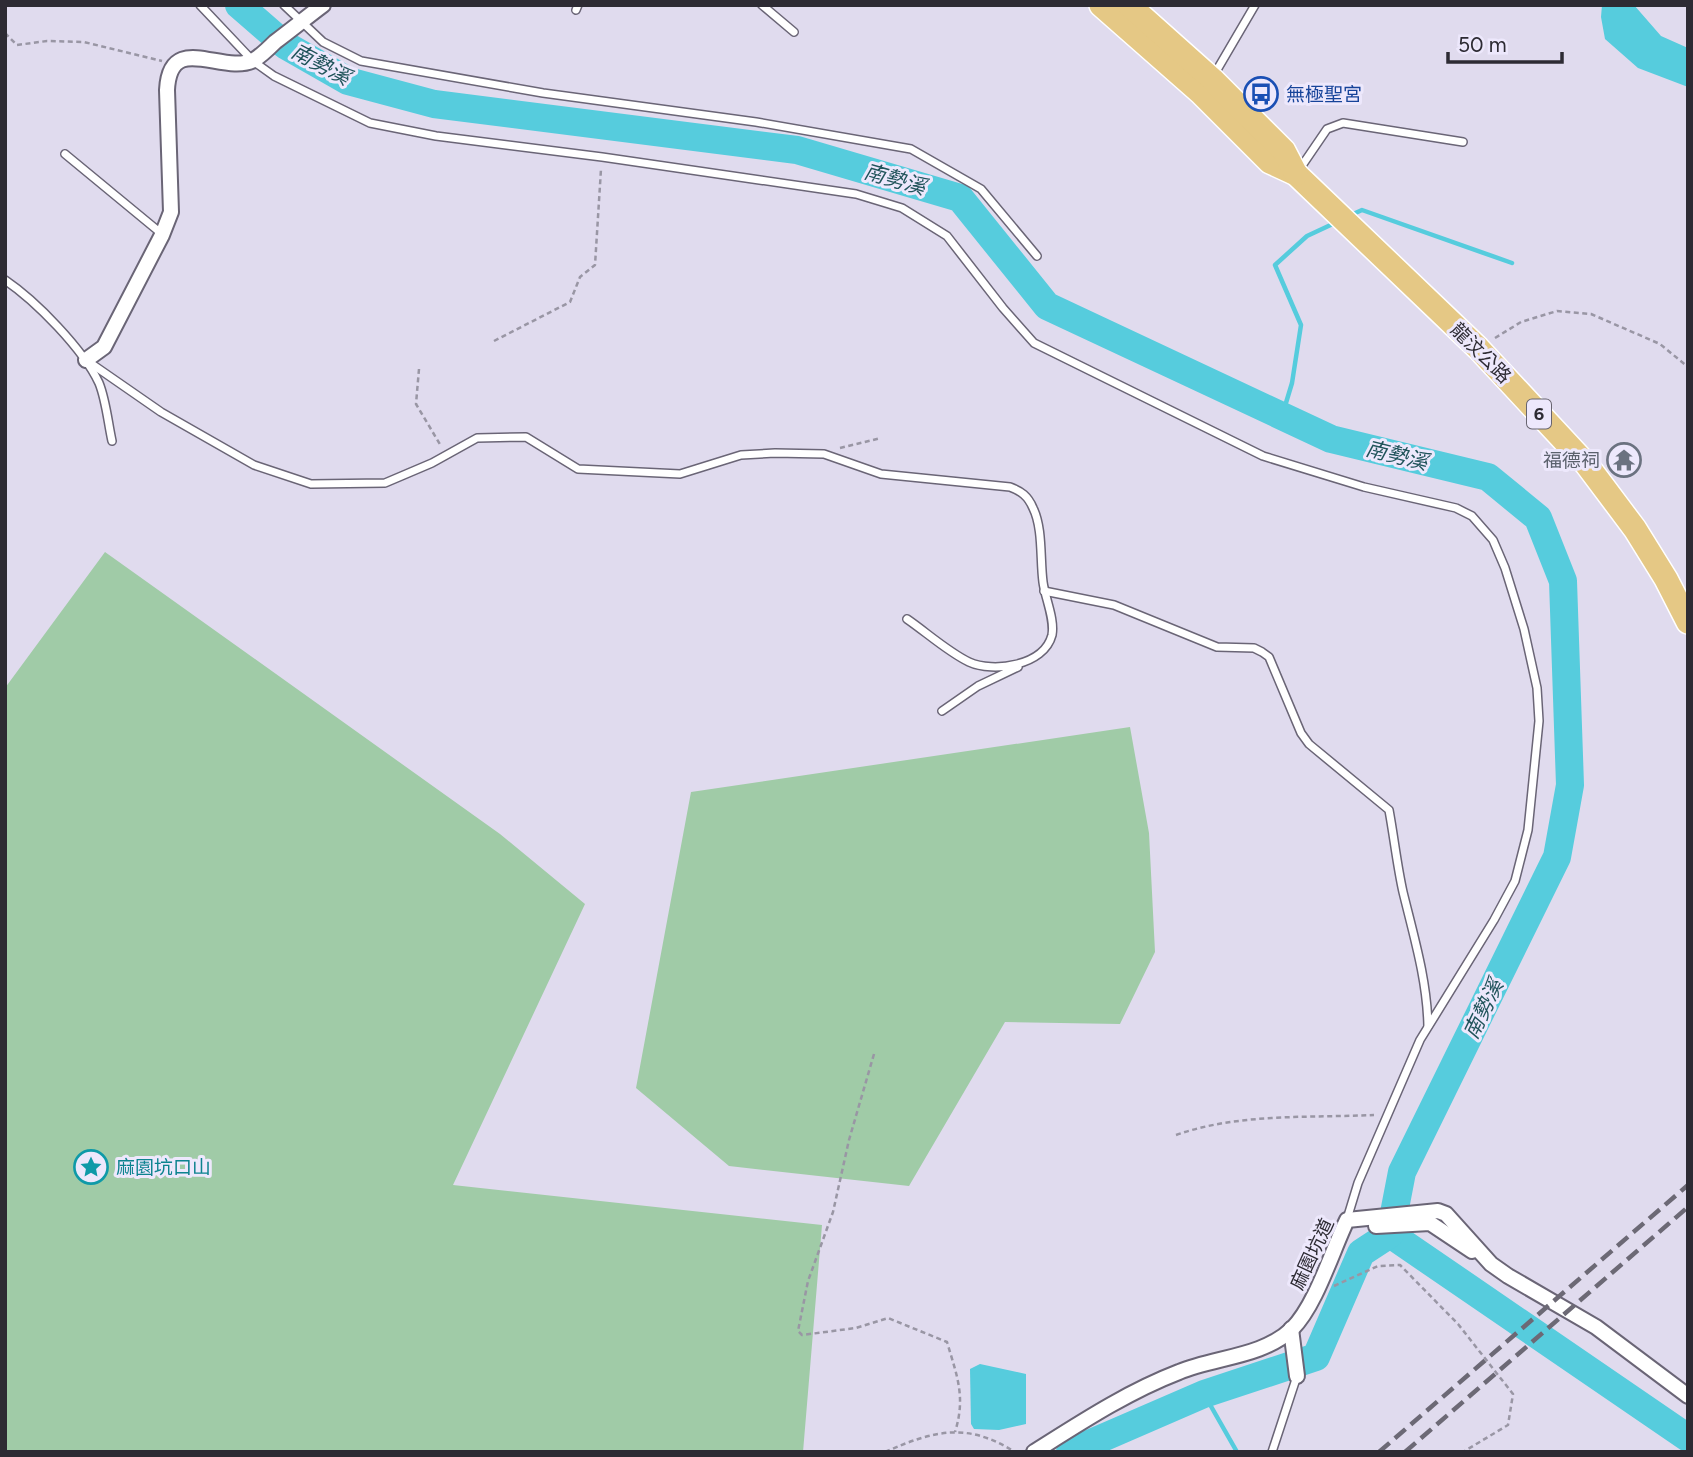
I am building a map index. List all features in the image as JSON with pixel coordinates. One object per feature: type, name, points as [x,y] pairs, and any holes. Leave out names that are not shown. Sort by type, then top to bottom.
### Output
[{"type":"main road","name":"6","points":[[1101,5],[1206,86],[1284,151],[1296,174]]},
{"type":"main road","name":"6","points":[[1129,5],[1206,86]]},
{"type":"main road","name":"龍汶公路","points":[[1296,174],[1478,348],[1587,465],[1636,529],[1688,622]]},
{"type":"street","points":[[86,360],[104,347],[171,212],[167,90],[168,77],[175,64],[186,58],[231,63],[257,57],[323,5]]},
{"type":"street","points":[[1345,1224],[1434,1217],[1508,1276],[1596,1327],[1688,1396]]},
{"type":"street","name":"麻園坑道","points":[[1034,1452],[1099,1411],[1176,1373],[1203,1363],[1266,1347],[1291,1330],[1307,1309],[1345,1224]]},
{"type":"street","points":[[1291,1330],[1297,1376]]},
{"type":"lane","points":[[200,5],[274,76],[370,123],[436,136],[856,194],[902,208],[947,236],[1034,343],[1263,456],[1364,487],[1456,508],[1472,516],[1493,540],[1505,568],[1524,629],[1537,688],[1539,721],[1528,830],[1516,881],[1420,1040],[1358,1183],[1345,1224]]},
{"type":"lane","points":[[284,5],[298,24],[323,42],[361,61],[543,93],[756,122],[911,149],[981,189],[1037,256]]},
{"type":"lane","points":[[762,5],[794,32]]},
{"type":"lane","points":[[1206,86],[1255,5]]},
{"type":"lane","points":[[1296,174],[1327,129],[1343,123],[1463,142]]},
{"type":"lane","points":[[65,154],[162,234]]},
{"type":"lane","points":[[5,280],[27,294],[86,360],[100,385],[112,441]]},
{"type":"lane","points":[[86,360],[161,412],[254,464],[311,484],[386,483],[477,438],[526,437],[578,469],[680,474],[741,456],[775,453],[824,454],[881,474],[1010,487],[1022,492],[1034,509],[1044,591],[1052,625],[1051,636],[1047,645],[1032,661],[978,686],[942,711]]},
{"type":"lane","points":[[1044,591],[1114,605],[1217,647],[1254,648],[1269,657],[1301,733],[1309,744],[1389,810],[1403,889],[1421,962],[1427,997],[1428,1027]]},
{"type":"lane","points":[[907,619],[970,662],[1005,667],[1032,661]]},
{"type":"lane","points":[[1272,1452],[1297,1376]]},
{"type":"path","points":[[5,33],[17,45],[47,41],[84,42],[175,64]]},
{"type":"path","points":[[494,341],[570,302],[580,277],[595,265],[602,157]]},
{"type":"path","points":[[1478,348],[1521,322],[1557,311],[1591,314],[1660,344],[1688,367]]},
{"type":"path","points":[[419,369],[416,404],[446,455]]},
{"type":"path","points":[[824,454],[881,438]]},
{"type":"path","points":[[874,1054],[849,1140],[833,1212],[808,1281],[798,1331],[802,1335],[856,1328],[888,1318],[947,1342],[959,1381],[961,1411],[955,1432]]},
{"type":"path","points":[[1176,1135],[1193,1129],[1238,1121],[1388,1115]]},
{"type":"path","points":[[1325,1290],[1378,1266],[1400,1265],[1458,1324],[1513,1394],[1508,1425],[1464,1452]]},
{"type":"path","points":[[885,1452],[911,1440],[936,1433],[955,1432],[977,1433],[996,1440],[1015,1452]]},
{"type":"green space","points":[[105,552],[500,834],[585,904],[453,1185],[822,1225],[803,1452],[5,1452],[5,688]]},
{"type":"green space","points":[[1130,727],[1149,833],[1155,952],[1120,1024],[1005,1022],[909,1186],[729,1166],[636,1088],[691,792]]},
{"type":"water","points":[[1602,5],[1634,5],[1661,36],[1688,48],[1688,87],[1638,68],[1605,39]]},
{"type":"water","points":[[980,1364],[1026,1374],[1026,1424],[999,1430],[974,1429],[971,1424],[970,1369]]},
{"type":"waterway","name":"南勢溪","points":[[239,5],[285,45],[348,81],[434,104],[797,150],[960,198],[1047,306],[1331,439],[1488,477],[1538,518],[1563,581],[1570,785],[1557,857],[1402,1172],[1390,1234],[1688,1438]]},
{"type":"waterway","points":[[1351,215],[1362,210],[1512,263]]},
{"type":"waterway","points":[[1282,416],[1292,383],[1301,325],[1275,265],[1307,236],[1337,222]]},
{"type":"waterway","points":[[1070,1452],[1204,1394],[1316,1357],[1361,1253],[1390,1234]]},
{"type":"waterway","points":[[1204,1394],[1237,1452]]},
{"type":"railway","points":[[1379,1452],[1688,1185]]},
{"type":"railway","points":[[1405,1452],[1688,1207]]},
{"type":"place","name":"無極聖宮","points":[[1261,94]]},
{"type":"place","name":"福德祠","points":[[1624,460]]},
{"type":"place","name":"麻園坑口山","points":[[91,1167]]}]
